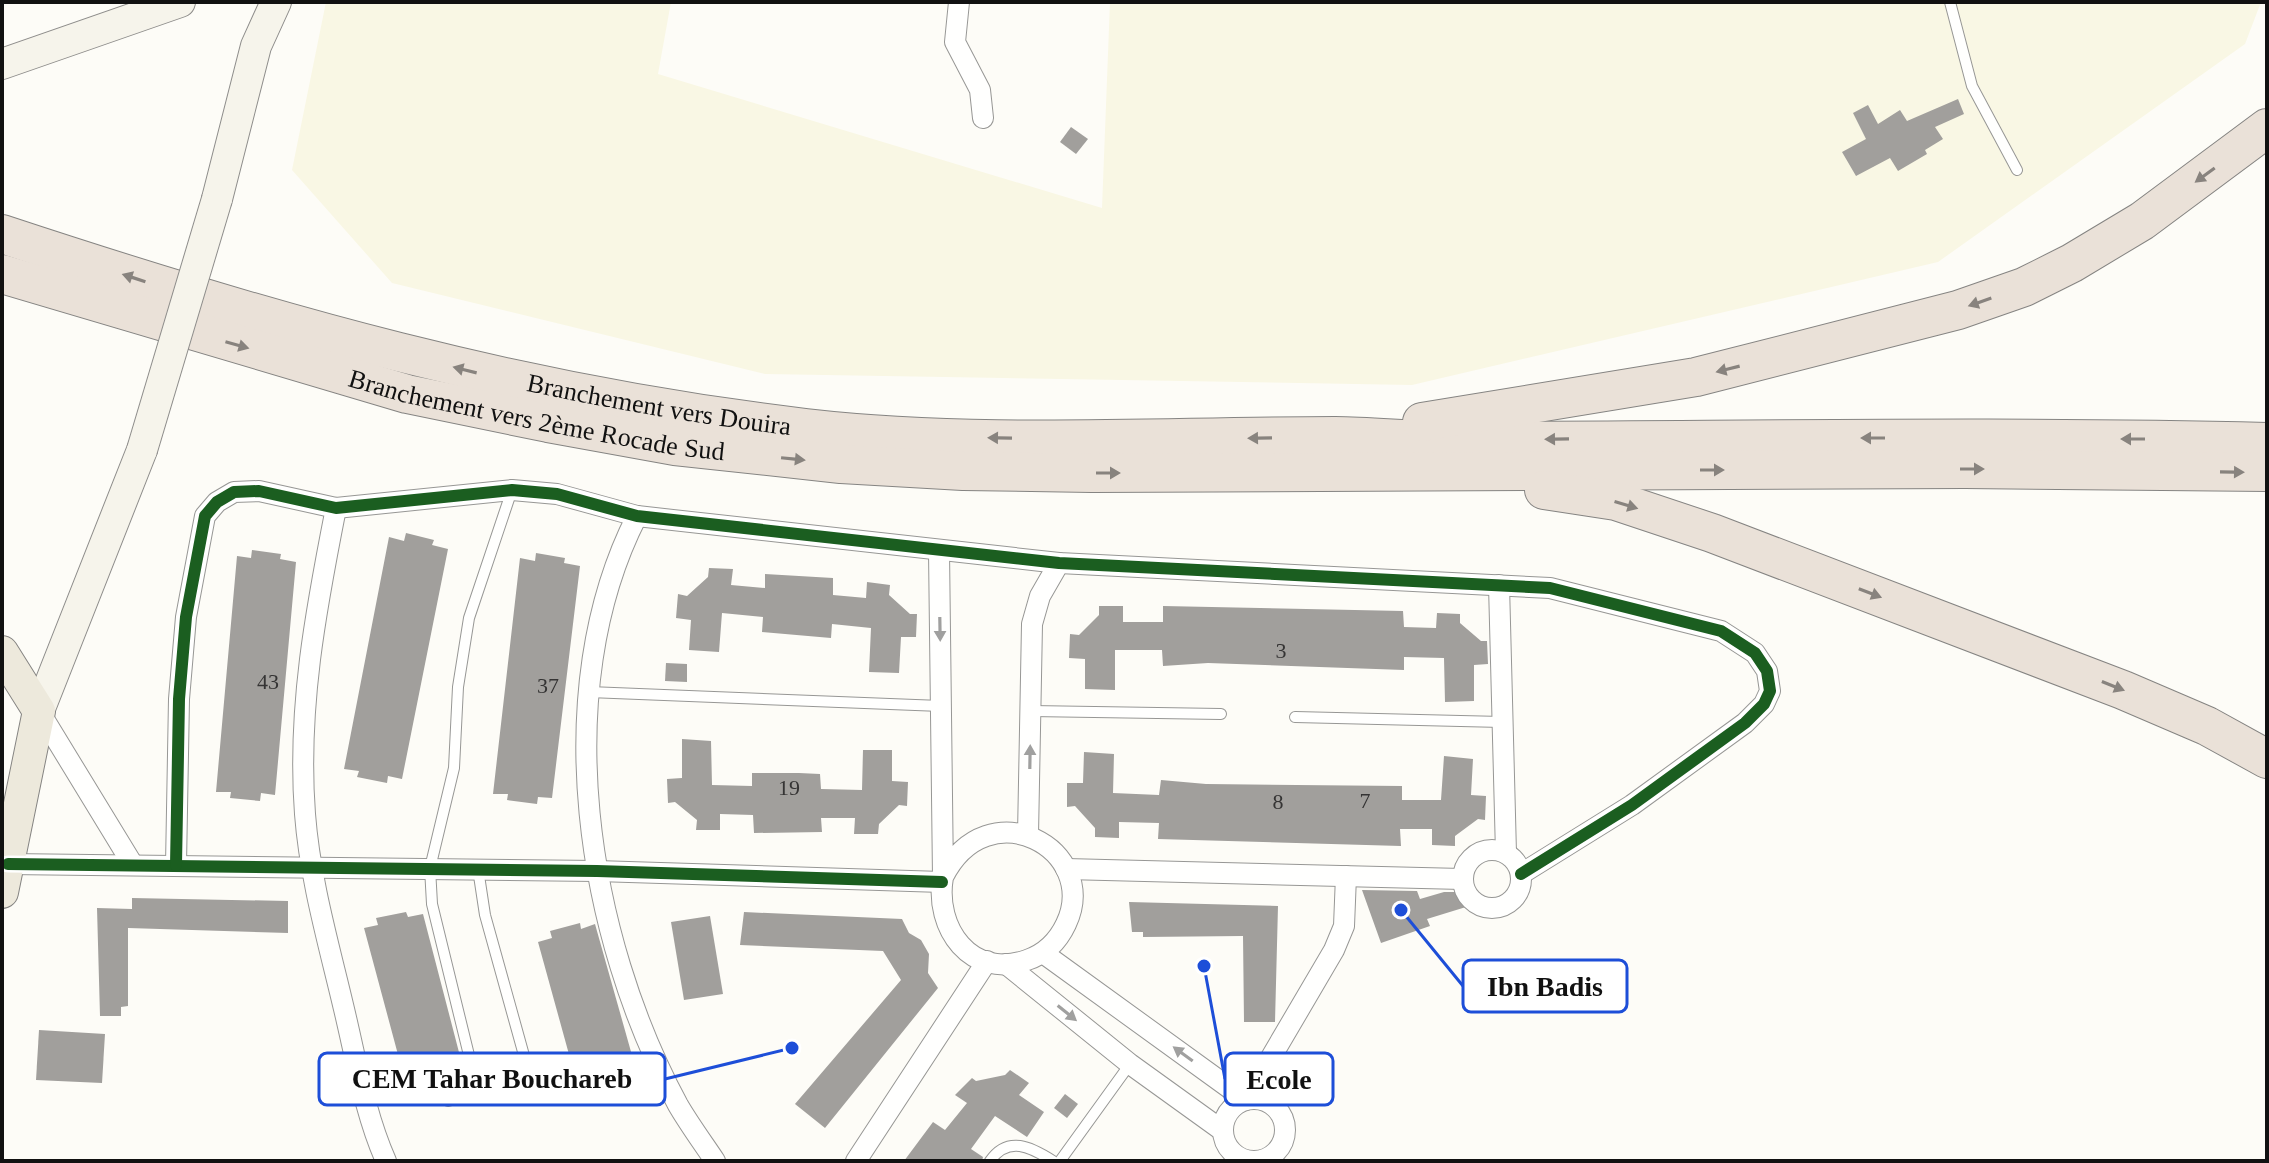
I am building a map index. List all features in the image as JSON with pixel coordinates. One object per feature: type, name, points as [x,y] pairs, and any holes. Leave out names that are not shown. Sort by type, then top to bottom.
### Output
[{"type":"highway","points":[[1338,436],[1696,377],[1958,310],[2024,287],[2072,263],[2142,221],[2267,128]]},
{"type":"highway","name":"Branchement vers Douira","points":[[2,234],[260,317],[377,349],[506,380],[642,406],[810,428],[903,436],[1042,439],[1338,436]]},
{"type":"highway","name":"Branchement vers 2ème Rocade Sud","points":[[2,274],[407,394],[675,446],[841,464],[963,471],[1326,472]]},
{"type":"highway","points":[[1338,436],[1443,441],[1872,438],[2267,442]]},
{"type":"highway","points":[[1326,472],[1965,469],[2267,472]]},
{"type":"highway","points":[[1326,472],[1539,489],[1616,501],[1742,544],[2123,690],[2207,726],[2267,759]]},
{"type":"main road","points":[[2,64],[180,2]]},
{"type":"main road","points":[[5,878],[39,711],[142,450],[217,199],[256,46],[276,2]]},
{"type":"main road","points":[[2,652],[39,711]]},
{"type":"street","points":[[959,2],[955,42],[980,90],[983,118]]},
{"type":"street","points":[[176,865],[179,699],[186,617],[205,516],[217,502],[234,492],[259,491],[336,508],[512,490],[557,494],[637,516],[1059,563],[1550,588],[1721,631],[1755,653],[1767,671],[1770,691],[1764,704],[1745,723],[1632,805],[1521,874],[1513,899],[1497,908],[1486,908],[1469,898],[1462,879],[1464,869],[1476,853],[1486,850],[1506,853]]},
{"type":"street","points":[[336,508],[311,630],[304,713],[305,813],[312,866],[359,1075],[386,1161]]},
{"type":"street","points":[[637,516],[616,557],[601,615],[589,692],[587,789],[597,871],[620,959],[648,1039],[679,1105],[715,1161]]},
{"type":"street","points":[[939,551],[942,879],[939,898],[943,919],[953,937],[968,952],[997,963],[1223,1131],[1231,1150],[1248,1161],[1258,1161],[1276,1152],[1285,1134],[1285,1124],[1274,1107],[1256,1099],[1246,1100],[1043,953]]},
{"type":"street","points":[[1028,835],[1032,624],[1040,596],[1059,563]]},
{"type":"street","points":[[1499,585],[1506,853],[1521,874]]},
{"type":"street","points":[[39,711],[133,865]]},
{"type":"street","points":[[856,1161],[997,963],[1043,953],[1060,936],[1070,915],[1072,892],[1066,869],[1056,855],[1028,835],[1007,831],[986,834],[967,843],[952,858],[942,879]]},
{"type":"street","points":[[5,878],[133,865],[176,865],[942,879]]},
{"type":"street","points":[[1066,869],[1462,879]]},
{"type":"street","points":[[1223,1131],[1229,1112],[1246,1100],[1334,950],[1344,926],[1346,876]]},
{"type":"lane","points":[[1950,2],[1972,86],[2017,170]]},
{"type":"lane","points":[[448,1101],[478,1092],[432,904],[430,868],[454,768],[458,687],[469,618],[512,490]]},
{"type":"lane","points":[[589,692],[941,706]]},
{"type":"lane","points":[[1031,711],[1221,714]]},
{"type":"lane","points":[[1295,717],[1502,722]]},
{"type":"lane","points":[[478,869],[485,915],[530,1077]]},
{"type":"lane","points":[[1060,1161],[1130,1064]]},
{"type":"lane","points":[[990,1161],[1006,1147],[1020,1144],[1053,1161]]},
{"type":"shaded area","points":[[326,2],[671,2],[658,74],[1102,208],[1110,2],[2261,2],[2245,44],[1938,262],[1412,385],[765,374],[392,283],[292,170]]},
{"type":"building","points":[[1958,99],[1964,114],[1935,127],[1943,139],[1925,150],[1927,154],[1898,171],[1890,158],[1856,176],[1842,152],[1866,139],[1853,113],[1868,105],[1878,124],[1900,110],[1907,121]]},
{"type":"building","points":[[1071,127],[1088,139],[1076,154],[1060,142]]},
{"type":"building","points":[[406,533],[434,540],[432,545],[448,549],[402,779],[388,776],[387,783],[357,777],[359,771],[344,769],[389,537],[404,541]]},
{"type":"building","points":[[252,550],[281,554],[280,559],[296,562],[275,795],[261,793],[260,801],[230,798],[231,792],[216,792],[237,556],[251,558]]},
{"type":"building","points":[[536,553],[565,558],[564,563],[580,566],[552,798],[538,797],[537,804],[507,800],[508,794],[493,794],[520,558],[535,561]]},
{"type":"building","points":[[709,568],[733,569],[731,585],[765,588],[765,574],[833,578],[833,595],[866,598],[867,582],[890,585],[889,595],[910,614],[917,614],[916,637],[901,637],[899,673],[869,672],[871,628],[832,624],[831,638],[762,632],[763,617],[722,613],[719,652],[689,650],[691,620],[676,618],[678,594],[687,596],[708,577]]},
{"type":"building","points":[[1099,606],[1123,606],[1123,622],[1163,622],[1163,606],[1403,611],[1404,627],[1436,628],[1437,613],[1460,614],[1460,623],[1481,641],[1487,641],[1488,664],[1474,665],[1474,701],[1445,702],[1444,658],[1404,657],[1404,670],[1208,663],[1163,666],[1162,650],[1115,650],[1115,690],[1085,689],[1085,659],[1069,658],[1070,634],[1079,635],[1099,615]]},
{"type":"building","points":[[666,663],[687,664],[687,682],[665,681]]},
{"type":"building","points":[[682,739],[711,741],[712,785],[752,786],[752,773],[799,773],[820,774],[821,789],[862,790],[863,750],[892,750],[892,781],[908,782],[907,806],[899,805],[879,824],[878,834],[854,834],[855,818],[821,818],[822,832],[754,833],[753,815],[720,814],[720,830],[696,830],[697,820],[675,802],[668,803],[667,779],[682,778]]},
{"type":"building","points":[[1084,752],[1114,754],[1113,793],[1159,795],[1161,780],[1206,784],[1402,786],[1402,800],[1441,800],[1444,756],[1473,759],[1471,795],[1486,796],[1485,820],[1478,819],[1455,836],[1455,846],[1432,845],[1432,829],[1400,829],[1401,846],[1158,839],[1159,823],[1119,822],[1119,838],[1095,837],[1095,828],[1075,806],[1067,807],[1067,783],[1083,783]]},
{"type":"building","points":[[1362,890],[1417,891],[1420,899],[1444,892],[1461,892],[1466,907],[1427,919],[1430,926],[1381,943]]},
{"type":"building","points":[[132,898],[288,901],[288,933],[128,928],[128,1006],[121,1007],[121,1016],[100,1016],[97,908],[132,909]]},
{"type":"building","points":[[1129,902],[1278,906],[1275,1022],[1244,1022],[1243,936],[1143,937],[1143,932],[1132,932]]},
{"type":"building","points":[[406,912],[408,917],[423,914],[461,1060],[447,1064],[449,1071],[443,1072],[449,1091],[432,1097],[426,1077],[420,1078],[418,1072],[404,1077],[364,928],[378,925],[376,918]]},
{"type":"building","points":[[744,912],[902,919],[909,933],[921,940],[929,954],[928,973],[938,988],[825,1128],[795,1104],[901,980],[883,951],[740,945]]},
{"type":"building","points":[[710,916],[723,994],[684,1000],[671,922]]},
{"type":"building","points":[[580,923],[581,929],[595,924],[637,1073],[623,1075],[625,1082],[595,1090],[594,1084],[578,1087],[538,942],[552,938],[550,931]]},
{"type":"building","points":[[39,1030],[105,1034],[102,1083],[36,1080]]},
{"type":"building","points":[[1010,1070],[1029,1083],[1019,1095],[1044,1112],[1027,1137],[995,1116],[971,1149],[983,1157],[982,1161],[904,1161],[933,1122],[945,1130],[967,1103],[955,1095],[972,1078],[976,1081],[1005,1075]]},
{"type":"building","points":[[1065,1094],[1078,1104],[1067,1118],[1054,1108]]},
{"type":"cycle path","points":[[176,865],[179,699],[186,617],[205,516],[217,502],[234,492],[259,491],[336,508],[512,490],[557,494],[637,516],[1059,563],[1550,588],[1721,631],[1755,653],[1767,671],[1770,691],[1764,704],[1745,723],[1632,805],[1521,874]]},
{"type":"cycle path","points":[[8,864],[597,871],[942,882]]},
{"type":"place","name":"Ibn Badis","points":[[1401,910]]},
{"type":"place","name":"Ecole","points":[[1204,966]]},
{"type":"place","name":"CEM Tahar Bouchareb","points":[[792,1048]]}]
